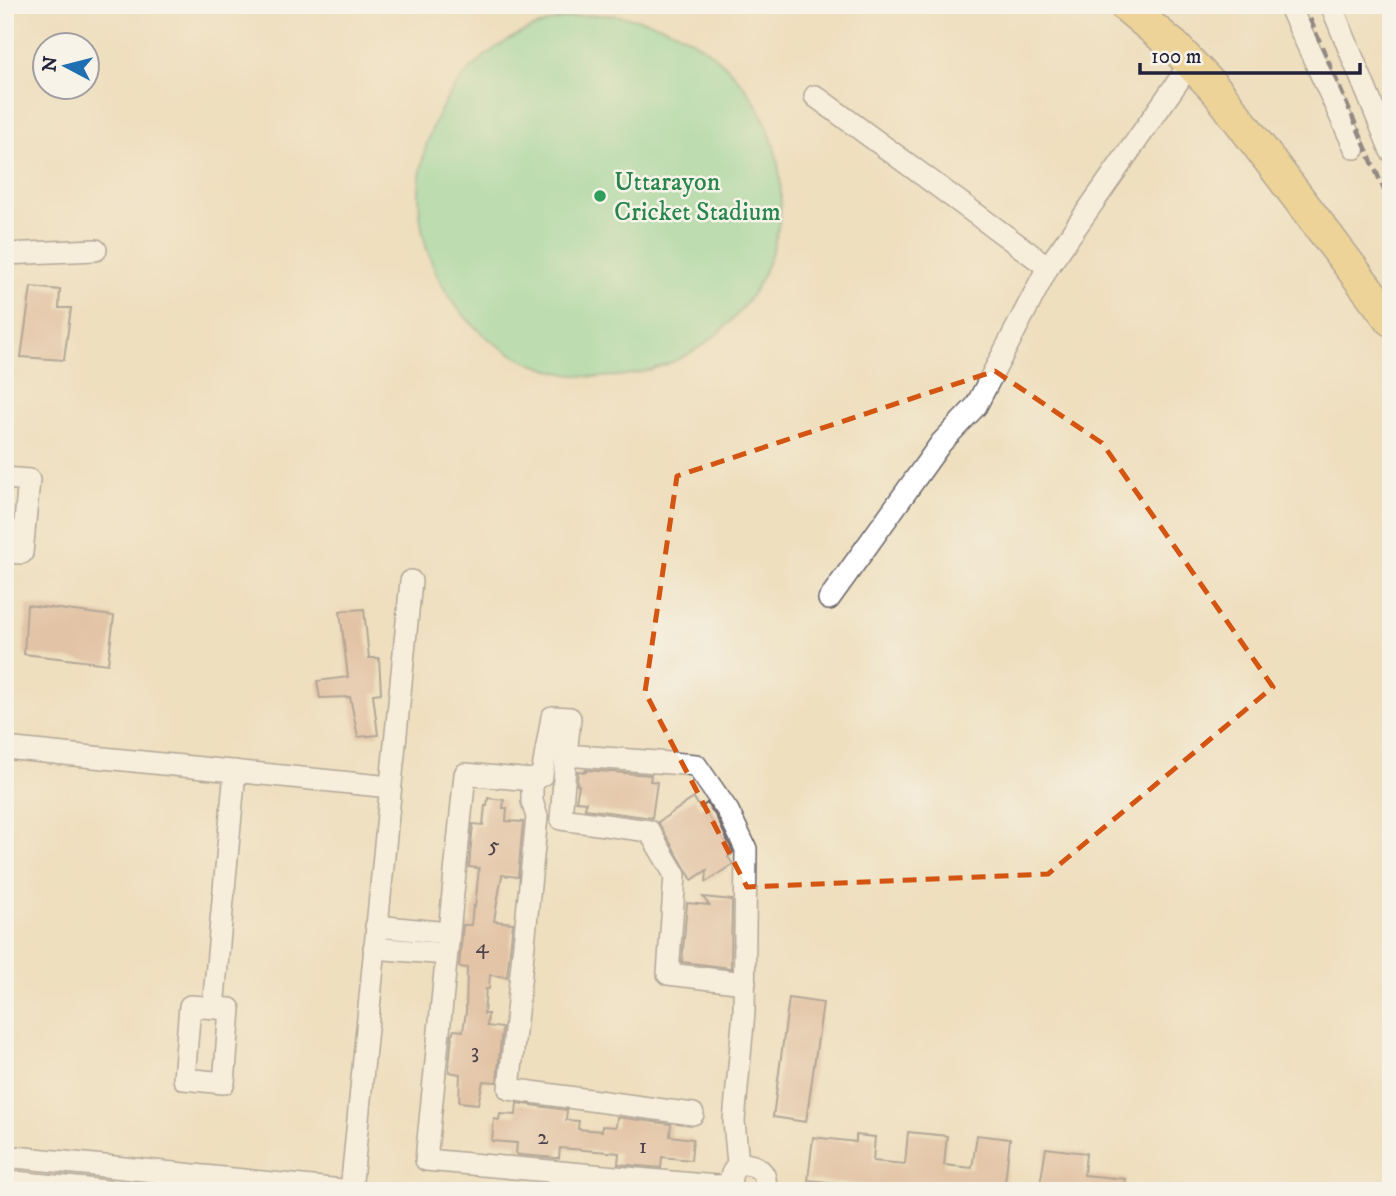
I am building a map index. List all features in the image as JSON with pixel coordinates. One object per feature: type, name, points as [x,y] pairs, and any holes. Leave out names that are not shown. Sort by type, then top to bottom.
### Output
[{"type":"highway","points":[[1125,5],[1149,23],[1217,91],[1391,320]]},
{"type":"street","points":[[1289,5],[1355,148]]},
{"type":"street","points":[[1331,5],[1391,151]]},
{"type":"street","points":[[829,598],[941,443],[976,406],[1048,267],[1191,64]]},
{"type":"street","points":[[815,96],[1048,267]]},
{"type":"street","points":[[5,254],[96,250]]},
{"type":"street","points":[[5,478],[29,480],[22,553],[5,552]]},
{"type":"street","points":[[5,1157],[351,1191],[411,581]]},
{"type":"street","points":[[745,983],[668,974],[675,875],[649,831],[561,819],[570,719],[552,717],[542,775],[531,780],[466,774],[426,1160],[731,1188],[731,1172],[738,1164],[752,1163],[765,1177],[764,1191]]},
{"type":"street","points":[[5,748],[390,787]]},
{"type":"street","points":[[566,755],[696,765],[728,811],[746,849],[745,983],[734,1121],[738,1164]]},
{"type":"street","points":[[213,1008],[235,771]]},
{"type":"street","points":[[531,780],[532,801],[537,817],[509,1089],[693,1114]]},
{"type":"street","points":[[376,926],[447,943]]},
{"type":"street","points":[[374,948],[447,943]]},
{"type":"street","points":[[5,1181],[107,1191]]},
{"type":"highlighted area","points":[[995,371],[1102,443],[1273,687],[1048,874],[747,887],[645,692],[677,476]]},
{"type":"green space","name":"Uttarayon Cricket Stadium","points":[[600,15],[635,19],[669,29],[700,46],[728,68],[750,96],[767,127],[777,161],[781,196],[777,231],[767,265],[750,296],[728,324],[700,346],[669,363],[635,373],[600,377],[565,373],[531,363],[500,346],[472,324],[450,296],[433,265],[423,231],[419,196],[423,161],[433,127],[450,96],[472,68],[500,46],[531,29],[565,19]]},
{"type":"building","points":[[31,287],[60,290],[59,308],[71,308],[64,360],[21,357]]},
{"type":"building","points":[[27,605],[114,616],[108,664],[24,654]]},
{"type":"building","points":[[364,609],[369,658],[379,658],[381,693],[373,694],[378,735],[358,737],[350,697],[320,698],[317,681],[348,677],[340,611]]},
{"type":"building","points":[[578,771],[651,775],[650,781],[657,782],[652,818],[585,809],[586,802],[576,801]]},
{"type":"building","points":[[488,798],[504,800],[503,808],[507,808],[506,821],[523,822],[518,877],[502,875],[494,921],[513,923],[507,977],[490,975],[489,989],[486,989],[484,1014],[488,1014],[487,1026],[502,1028],[497,1082],[483,1081],[478,1104],[459,1102],[460,1074],[449,1072],[449,1067],[452,1034],[454,1030],[463,1031],[466,1012],[467,968],[459,967],[463,925],[471,925],[479,868],[469,867],[473,824],[483,825]]},
{"type":"building","points":[[694,798],[700,808],[707,803],[733,852],[728,857],[733,864],[706,882],[707,870],[692,880],[658,822]]},
{"type":"building","points":[[703,897],[732,900],[731,968],[682,962],[687,903],[709,905]]},
{"type":"building","points":[[789,998],[823,1003],[806,1122],[773,1117]]},
{"type":"building","points":[[517,1103],[567,1110],[566,1120],[579,1121],[578,1129],[602,1131],[602,1126],[616,1127],[617,1117],[671,1124],[670,1136],[693,1139],[691,1160],[662,1157],[661,1168],[618,1164],[619,1153],[560,1148],[559,1158],[516,1154],[517,1143],[492,1141],[494,1119],[499,1120],[500,1114],[516,1115]]},
{"type":"building","points":[[908,1132],[947,1136],[944,1165],[972,1168],[977,1135],[1010,1139],[1004,1191],[915,1191],[808,1180],[813,1137],[856,1142],[856,1135],[875,1137],[873,1161],[905,1164]]},
{"type":"building","points":[[1046,1148],[1086,1153],[1084,1175],[1126,1179],[1124,1191],[1039,1191]]},
{"type":"railway","points":[[1304,5],[1391,206]]},
{"type":"place","name":"Uttarayon Cricket Stadium","points":[[600,196]]}]
